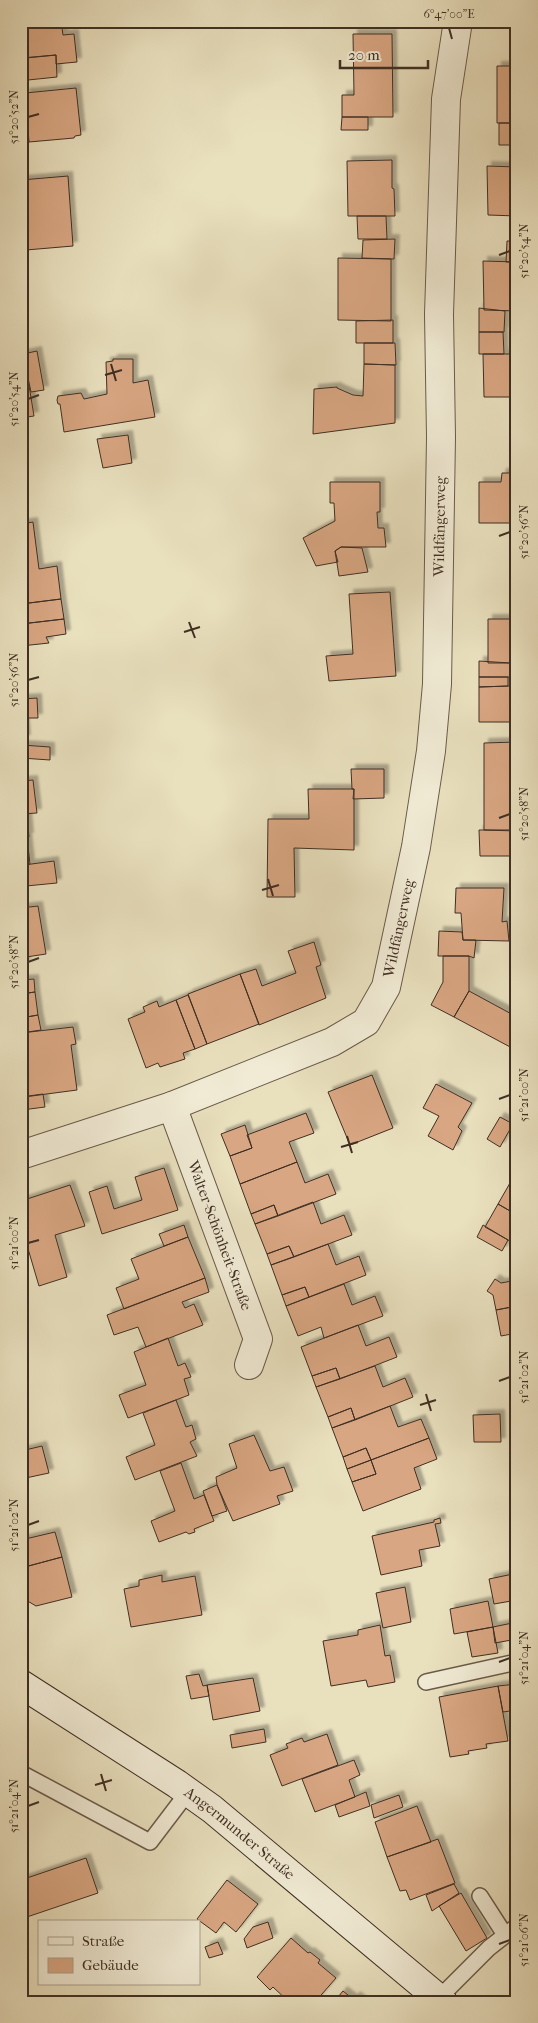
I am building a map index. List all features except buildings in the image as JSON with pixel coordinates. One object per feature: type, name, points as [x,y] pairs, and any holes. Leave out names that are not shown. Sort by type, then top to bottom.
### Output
[{"type":"street","name":"Wildfängerweg","points":[[172,1106],[332,1042],[366,1022],[386,986],[416,847],[431,751],[439,629],[439,314],[446,99],[458,21]]},
{"type":"street","points":[[21,1155],[172,1106]]},
{"type":"street","name":"Walter-Schönheit-Straße","points":[[172,1106],[258,1339],[248,1365]]},
{"type":"street","name":"Angermunder Straße","points":[[21,1684],[212,1809],[441,2000]]},
{"type":"lane","points":[[426,1682],[517,1662]]},
{"type":"lane","points":[[21,1772],[150,1842],[188,1792]]},
{"type":"lane","points":[[441,2000],[490,1948],[511,1931],[480,1896]]}]
